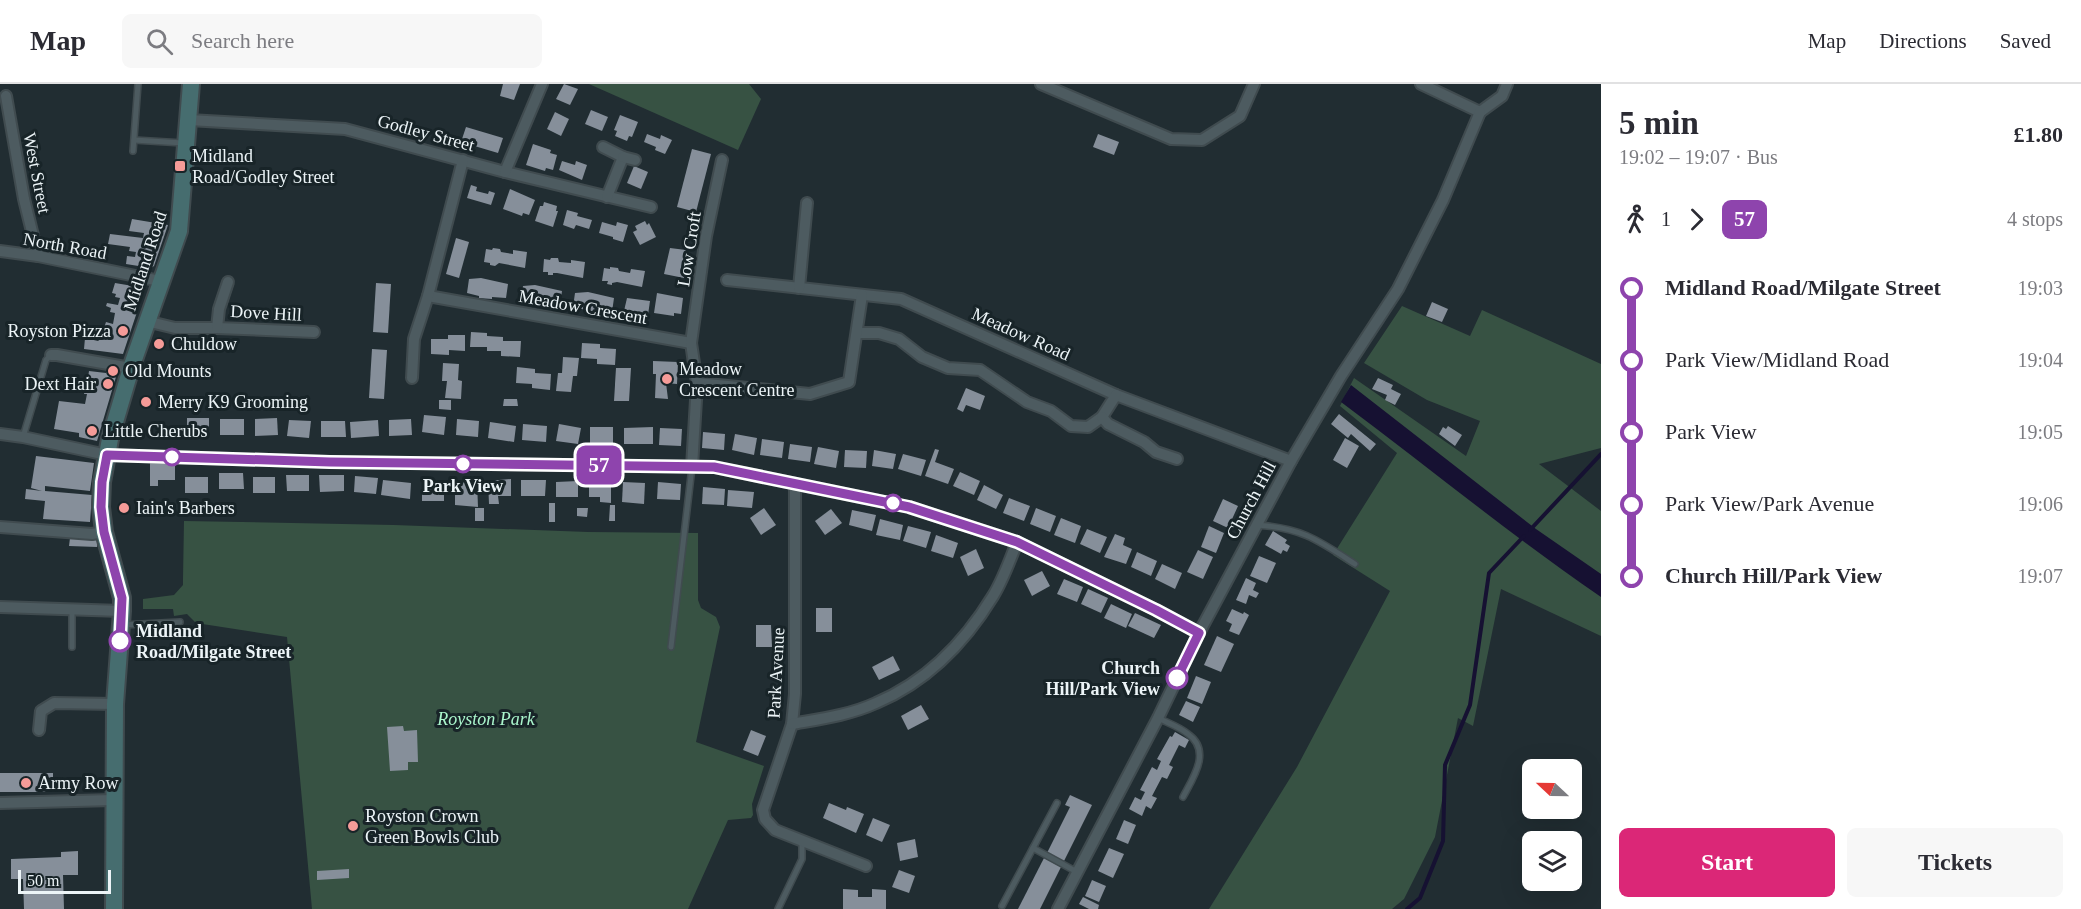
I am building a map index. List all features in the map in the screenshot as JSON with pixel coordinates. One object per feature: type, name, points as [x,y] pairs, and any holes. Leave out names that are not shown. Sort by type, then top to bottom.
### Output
[{"type":"main road","name":"Midland Road","points":[[114,909],[115,704],[122,598],[104,532],[101,507],[102,482],[107,455],[131,368],[179,231],[188,143],[191,84]]},
{"type":"street","points":[[505,172],[542,84]]},
{"type":"street","points":[[1041,84],[1171,139],[1202,140],[1240,116],[1254,84]]},
{"type":"street","points":[[1421,84],[1480,112],[1502,96],[1507,84]]},
{"type":"street","name":"West Street","points":[[6,96],[24,199],[38,256]]},
{"type":"street","name":"Church Hill","points":[[1058,909],[1158,718],[1199,633],[1291,461],[1341,376],[1398,289],[1443,200],[1480,112]]},
{"type":"street","name":"Godley Street","points":[[189,120],[345,129],[505,172],[651,207]]},
{"type":"street","points":[[603,147],[635,160]]},
{"type":"street","points":[[607,197],[623,157]]},
{"type":"street","points":[[412,378],[414,339],[428,296],[463,160]]},
{"type":"street","name":"Low Croft","points":[[692,343],[706,236],[722,160]]},
{"type":"street","points":[[799,288],[807,203]]},
{"type":"street","name":"North Road","points":[[0,252],[38,256],[160,281]]},
{"type":"street","name":"Meadow Road","points":[[727,280],[901,299],[1116,395],[1291,461]]},
{"type":"street","name":"Dove Hill","points":[[217,328],[219,309],[228,282]]},
{"type":"street","points":[[697,383],[810,394],[849,382],[862,295]]},
{"type":"street","name":"Meadow Crescent","points":[[428,296],[692,343]]},
{"type":"street","name":"Dove Hill","points":[[146,321],[175,328],[314,332]]},
{"type":"street","points":[[857,333],[879,333],[899,339],[922,357],[948,368],[980,370],[1027,402],[1050,411],[1071,426],[1088,426],[1102,417],[1116,395]]},
{"type":"street","points":[[692,343],[697,383],[692,467]]},
{"type":"street","points":[[51,355],[131,368]]},
{"type":"street","points":[[1102,417],[1108,424],[1144,442],[1156,452],[1177,459]]},
{"type":"street","points":[[0,434],[107,455],[330,462],[714,467],[909,507],[1017,542],[1199,633]]},
{"type":"street","name":"Park Avenue","points":[[795,484],[795,694],[792,724],[763,810],[765,819],[775,830],[866,866]]},
{"type":"street","points":[[0,527],[92,534],[104,532]]},
{"type":"street","points":[[792,724],[832,717],[876,704],[921,679],[963,638],[994,595],[1017,542]]},
{"type":"street","points":[[0,608],[72,609],[122,618]]},
{"type":"street","points":[[39,730],[41,711],[54,703],[115,704]]},
{"type":"street","points":[[0,803],[113,800]]},
{"type":"lane","points":[[133,151],[138,84]]},
{"type":"lane","points":[[134,140],[188,143]]},
{"type":"lane","points":[[23,437],[46,360],[51,355]]},
{"type":"lane","points":[[671,647],[692,467]]},
{"type":"lane","points":[[1256,525],[1285,527],[1298,531],[1314,538],[1354,564]]},
{"type":"lane","points":[[72,609],[72,647]]},
{"type":"lane","points":[[122,618],[180,622]]},
{"type":"lane","points":[[1158,718],[1189,734],[1198,746],[1199,765],[1183,797]]},
{"type":"lane","points":[[1002,906],[1057,803]]},
{"type":"lane","points":[[778,909],[802,859],[802,841]]},
{"type":"lane","points":[[1033,848],[1077,872]]},
{"type":"green space","points":[[589,84],[749,84],[761,99],[738,150]]},
{"type":"green space","points":[[1402,306],[1470,336],[1482,310],[1601,364],[1601,448],[1539,464],[1601,511],[1601,636],[1501,589],[1473,726],[1458,718],[1435,837],[1404,899],[1392,909],[1209,909],[1297,767],[1390,591],[1333,555],[1397,453],[1340,406],[1354,378],[1466,456],[1480,421],[1427,400],[1364,363]]},
{"type":"green space","name":"Royston Park","points":[[184,521],[698,533],[698,600],[701,608],[716,617],[720,627],[696,742],[764,766],[752,804],[753,815],[751,818],[728,820],[688,909],[312,909],[287,637],[196,623],[187,614],[174,616],[173,609],[143,609],[143,599],[174,595],[183,585]]},
{"type":"shaded area","points":[[1351,385],[1536,529],[1601,574],[1601,597],[1503,526],[1341,402]]},
{"type":"building","points":[[503,84],[520,84],[514,100],[500,96]]},
{"type":"building","points":[[564,84],[578,89],[570,105],[556,99]]},
{"type":"building","points":[[591,110],[608,117],[602,131],[585,124]]},
{"type":"building","points":[[555,112],[569,119],[561,136],[547,129]]},
{"type":"building","points":[[620,115],[638,122],[632,137],[629,136],[627,141],[615,136],[617,131],[614,130]]},
{"type":"building","points":[[466,127],[503,138],[498,153],[461,142]]},
{"type":"building","points":[[647,134],[660,139],[661,135],[672,140],[665,154],[644,142]]},
{"type":"building","points":[[1098,134],[1119,142],[1114,155],[1093,147]]},
{"type":"building","points":[[533,144],[551,150],[550,153],[557,155],[553,170],[546,168],[545,171],[526,165]]},
{"type":"building","points":[[692,149],[711,154],[696,212],[677,207]]},
{"type":"building","points":[[562,161],[575,165],[576,161],[587,165],[582,180],[559,170]]},
{"type":"building","points":[[634,166],[648,172],[641,189],[627,183]]},
{"type":"building","points":[[471,185],[477,187],[476,191],[495,193],[491,205],[467,198]]},
{"type":"building","points":[[510,189],[535,200],[529,215],[523,213],[522,216],[503,209]]},
{"type":"building","points":[[544,202],[557,206],[556,211],[558,211],[553,227],[535,221],[540,206],[543,206]]},
{"type":"building","points":[[567,210],[578,213],[577,216],[592,220],[589,229],[576,225],[574,229],[563,225]]},
{"type":"building","points":[[132,219],[168,225],[154,266],[151,268],[126,264],[127,256],[135,257],[136,252],[129,251],[130,247],[108,244],[110,234],[143,238],[144,233],[129,231]]},
{"type":"building","points":[[645,221],[647,225],[649,223],[656,237],[640,245],[633,232],[637,230],[635,226]]},
{"type":"building","points":[[602,222],[616,226],[617,222],[628,225],[623,242],[599,233]]},
{"type":"building","points":[[456,238],[469,242],[459,278],[446,274]]},
{"type":"building","points":[[493,248],[513,254],[513,250],[527,252],[525,268],[499,263],[495,266],[484,262],[486,249],[492,250]]},
{"type":"building","points":[[670,248],[686,250],[684,278],[664,274]]},
{"type":"building","points":[[558,258],[559,262],[571,263],[571,260],[585,262],[583,278],[557,273],[548,275],[548,272],[543,272],[544,259],[550,260]]},
{"type":"building","points":[[610,267],[630,273],[631,269],[645,271],[642,287],[617,282],[612,285],[607,284],[608,281],[602,281],[604,268],[610,269]]},
{"type":"building","points":[[481,278],[508,284],[506,298],[479,298],[479,296],[467,293],[469,279]]},
{"type":"building","points":[[115,283],[145,288],[123,354],[84,349],[85,338],[98,341],[108,333],[103,331],[106,322],[113,324],[115,313],[110,312],[111,308],[106,306],[107,303],[118,305],[120,298],[115,297],[116,294],[112,293]]},
{"type":"building","points":[[376,283],[391,284],[388,333],[373,332]]},
{"type":"building","points":[[535,285],[562,291],[560,305],[533,305],[533,303],[521,300],[523,286]]},
{"type":"building","points":[[588,292],[614,298],[612,312],[604,311],[599,314],[573,307],[575,293]]},
{"type":"building","points":[[657,293],[683,298],[681,314],[674,313],[674,316],[654,313]]},
{"type":"building","points":[[627,298],[650,301],[648,315],[624,311]]},
{"type":"building","points":[[1432,302],[1448,309],[1442,322],[1426,316]]},
{"type":"building","points":[[471,332],[503,337],[503,341],[521,341],[520,357],[501,356],[501,351],[487,351],[487,347],[470,347]]},
{"type":"building","points":[[448,335],[465,335],[465,351],[449,350],[449,355],[431,354],[431,339],[448,339]]},
{"type":"building","points":[[582,343],[600,344],[600,348],[616,349],[615,365],[597,364],[597,359],[581,358]]},
{"type":"building","points":[[372,349],[387,350],[384,399],[369,398]]},
{"type":"building","points":[[563,357],[579,358],[577,376],[573,376],[571,392],[556,391],[558,373],[562,373]]},
{"type":"building","name":"Meadow Crescent Centre","points":[[653,361],[678,362],[677,384],[666,383],[668,399],[655,398],[656,374],[653,374]]},
{"type":"building","points":[[443,363],[459,364],[458,380],[462,381],[461,399],[445,398],[447,381],[442,381]]},
{"type":"building","points":[[517,367],[535,369],[535,373],[551,374],[550,390],[532,388],[532,384],[516,383]]},
{"type":"building","points":[[109,368],[118,370],[97,441],[79,437],[79,433],[54,429],[59,401],[85,404],[87,394],[84,394],[85,390],[94,389],[94,385],[87,384],[89,371],[106,373]]},
{"type":"building","points":[[616,368],[631,368],[629,401],[614,401]]},
{"type":"building","points":[[1378,378],[1393,385],[1391,389],[1401,394],[1395,405],[1385,400],[1387,395],[1372,389]]},
{"type":"building","points":[[966,388],[985,396],[980,410],[966,405],[963,412],[957,409]]},
{"type":"building","points":[[504,399],[517,399],[518,406],[503,406]]},
{"type":"building","points":[[439,400],[451,400],[451,410],[439,409]]},
{"type":"building","points":[[1339,414],[1376,444],[1370,451],[1351,434],[1348,438],[1331,424]]},
{"type":"building","points":[[424,415],[446,417],[444,435],[422,432]]},
{"type":"building","points":[[187,418],[209,418],[209,434],[187,434]]},
{"type":"building","points":[[277,418],[278,435],[255,436],[255,419]]},
{"type":"building","points":[[220,419],[244,419],[244,435],[220,435]]},
{"type":"building","points":[[411,419],[412,435],[389,436],[389,420]]},
{"type":"building","points":[[457,419],[479,421],[478,437],[456,435]]},
{"type":"building","points":[[289,420],[311,421],[309,438],[287,436]]},
{"type":"building","points":[[378,420],[379,436],[351,438],[350,422]]},
{"type":"building","points":[[321,421],[345,421],[346,437],[321,437]]},
{"type":"building","points":[[490,422],[516,426],[514,442],[488,438]]},
{"type":"building","points":[[523,424],[547,426],[546,442],[522,440]]},
{"type":"building","points":[[559,424],[581,428],[578,444],[556,441]]},
{"type":"building","points":[[1448,426],[1462,435],[1455,446],[1439,434],[1443,427],[1446,429]]},
{"type":"building","points":[[590,427],[613,427],[613,443],[590,443]]},
{"type":"building","points":[[653,427],[653,444],[624,444],[624,428]]},
{"type":"building","points":[[660,428],[682,429],[681,446],[659,445]]},
{"type":"building","points":[[703,432],[725,434],[724,450],[702,448]]},
{"type":"building","points":[[735,434],[757,438],[754,455],[732,450]]},
{"type":"building","points":[[1345,438],[1359,446],[1347,468],[1333,460]]},
{"type":"building","points":[[762,439],[784,442],[782,458],[760,455]]},
{"type":"building","points":[[790,444],[812,447],[810,462],[788,459]]},
{"type":"building","points":[[818,447],[839,451],[836,468],[814,464]]},
{"type":"building","points":[[935,449],[939,450],[935,462],[954,469],[948,484],[925,476]]},
{"type":"building","points":[[845,450],[867,451],[866,468],[844,467]]},
{"type":"building","points":[[874,450],[896,454],[893,469],[872,466]]},
{"type":"building","points":[[903,454],[926,460],[921,476],[898,469]]},
{"type":"building","points":[[36,456],[94,463],[90,491],[45,486],[45,491],[92,495],[90,522],[43,519],[45,501],[25,499],[26,489],[42,491],[31,488]]},
{"type":"building","points":[[150,463],[175,463],[175,480],[158,480],[158,486],[150,486]]},
{"type":"building","points":[[960,472],[980,481],[974,495],[953,486]]},
{"type":"building","points":[[219,473],[243,473],[244,489],[219,489]]},
{"type":"building","points":[[286,475],[309,475],[309,491],[287,491]]},
{"type":"building","points":[[319,475],[344,475],[344,491],[320,492]]},
{"type":"building","points":[[355,476],[378,478],[376,494],[354,492]]},
{"type":"building","points":[[185,477],[208,477],[208,493],[185,493]]},
{"type":"building","points":[[253,477],[275,477],[275,493],[253,493]]},
{"type":"building","points":[[511,479],[511,496],[498,496],[499,504],[489,504],[488,481]]},
{"type":"building","points":[[383,480],[411,483],[410,499],[381,495]]},
{"type":"building","points":[[521,480],[546,480],[545,496],[521,496]]},
{"type":"building","points":[[578,481],[578,497],[556,497],[556,482]]},
{"type":"building","points":[[589,481],[611,481],[611,503],[600,502],[600,497],[589,497]]},
{"type":"building","points":[[477,482],[478,507],[455,505],[455,483]]},
{"type":"building","points":[[623,482],[645,483],[644,504],[622,502]]},
{"type":"building","points":[[658,482],[681,484],[680,500],[657,499]]},
{"type":"building","points":[[422,483],[444,483],[444,501],[422,501]]},
{"type":"building","points":[[984,485],[1003,495],[996,509],[977,500]]},
{"type":"building","points":[[703,487],[725,489],[724,505],[702,504]]},
{"type":"building","points":[[728,490],[754,492],[752,508],[727,506]]},
{"type":"building","points":[[1009,498],[1030,506],[1024,521],[1003,513]]},
{"type":"building","points":[[1223,499],[1238,506],[1228,528],[1213,521]]},
{"type":"building","points":[[549,503],[555,503],[555,522],[549,522]]},
{"type":"building","points":[[610,505],[615,505],[615,521],[609,521]]},
{"type":"building","points":[[475,508],[484,508],[484,521],[475,521]]},
{"type":"building","points":[[577,508],[588,508],[587,517],[577,516]]},
{"type":"building","points":[[764,508],[776,525],[761,535],[750,518]]},
{"type":"building","points":[[1036,508],[1056,516],[1050,532],[1030,524]]},
{"type":"building","points":[[831,509],[842,523],[825,535],[815,521]]},
{"type":"building","points":[[852,510],[876,515],[872,531],[849,525]]},
{"type":"building","points":[[1061,518],[1081,526],[1075,543],[1054,535]]},
{"type":"building","points":[[880,519],[903,525],[900,540],[876,535]]},
{"type":"building","points":[[908,526],[931,532],[926,548],[903,541]]},
{"type":"building","points":[[1209,526],[1224,533],[1216,553],[1201,547]]},
{"type":"building","points":[[1087,529],[1107,537],[1100,553],[1080,544]]},
{"type":"building","points":[[1273,531],[1287,540],[1285,543],[1290,546],[1287,552],[1283,550],[1281,554],[1265,545]]},
{"type":"building","points":[[1115,534],[1125,538],[1123,545],[1132,549],[1126,564],[1104,557]]},
{"type":"building","points":[[936,535],[958,543],[953,558],[931,551]]},
{"type":"building","points":[[70,538],[98,538],[97,547],[69,546]]},
{"type":"building","points":[[976,549],[984,568],[968,576],[960,557]]},
{"type":"building","points":[[1198,550],[1213,557],[1203,579],[1187,572]]},
{"type":"building","points":[[1137,552],[1157,561],[1151,576],[1131,567]]},
{"type":"building","points":[[1259,556],[1276,563],[1267,583],[1250,576]]},
{"type":"building","points":[[1162,564],[1182,573],[1175,589],[1155,579]]},
{"type":"building","points":[[1042,571],[1050,586],[1032,596],[1024,580]]},
{"type":"building","points":[[1246,578],[1256,583],[1253,590],[1259,593],[1256,598],[1249,595],[1246,604],[1236,600]]},
{"type":"building","points":[[1064,579],[1083,587],[1077,602],[1057,594]]},
{"type":"building","points":[[1088,589],[1108,598],[1101,613],[1081,604]]},
{"type":"building","points":[[1111,604],[1132,614],[1126,628],[1104,618]]},
{"type":"building","points":[[816,608],[832,608],[832,632],[816,632]]},
{"type":"building","points":[[1232,609],[1249,615],[1239,635],[1229,631],[1232,624],[1226,621]]},
{"type":"building","points":[[1135,613],[1161,625],[1154,638],[1128,626]]},
{"type":"building","points":[[756,625],[771,625],[772,647],[756,647]]},
{"type":"building","points":[[1217,636],[1234,644],[1221,672],[1204,665]]},
{"type":"building","points":[[893,656],[900,670],[879,680],[872,667]]},
{"type":"building","points":[[1196,676],[1211,682],[1202,704],[1187,698]]},
{"type":"building","points":[[1186,701],[1200,707],[1193,722],[1179,715]]},
{"type":"building","points":[[921,705],[929,719],[908,730],[901,716]]},
{"type":"building","points":[[403,726],[404,731],[417,730],[418,762],[408,762],[408,770],[390,771],[387,727]]},
{"type":"building","points":[[751,730],[766,736],[758,756],[743,750]]},
{"type":"building","points":[[1175,732],[1189,740],[1185,748],[1179,745],[1169,765],[1173,767],[1167,779],[1162,777],[1152,796],[1157,798],[1151,809],[1146,806],[1142,816],[1129,809],[1135,797],[1141,800],[1145,792],[1140,790],[1152,767],[1157,770],[1161,761],[1157,759],[1170,736],[1172,737]]},
{"type":"building","name":"Army Row","points":[[0,773],[53,773],[53,792],[0,792]]},
{"type":"building","points":[[1070,795],[1092,805],[1064,861],[1047,853],[1070,807],[1065,805]]},
{"type":"building","points":[[829,803],[864,814],[856,833],[823,818]]},
{"type":"building","points":[[873,818],[890,825],[882,842],[866,835]]},
{"type":"building","points":[[1124,820],[1136,825],[1128,844],[1116,839]]},
{"type":"building","points":[[915,839],[918,857],[900,861],[897,843]]},
{"type":"building","points":[[1109,848],[1124,854],[1113,878],[1098,871]]},
{"type":"building","points":[[78,851],[78,875],[63,875],[64,909],[24,909],[23,879],[11,879],[11,859],[61,857],[61,852]]},
{"type":"building","points":[[1044,858],[1061,867],[1040,909],[1018,909]]},
{"type":"building","points":[[349,869],[349,878],[317,880],[317,871]]},
{"type":"building","points":[[899,870],[915,876],[909,893],[892,887]]},
{"type":"building","points":[[1092,880],[1106,886],[1099,902],[1085,896]]},
{"type":"building","points":[[843,889],[858,890],[858,897],[872,897],[872,889],[886,890],[886,909],[843,909]]},
{"type":"building","points":[[1083,897],[1099,905],[1098,909],[1089,909],[1079,904]]},
{"type":"waterway","points":[[1530,530],[1601,454]]},
{"type":"waterway","points":[[1407,909],[1420,898],[1443,841],[1445,765],[1470,705],[1489,573],[1524,536]]},
{"type":"bus line","name":"57","points":[[120,641],[122,598],[104,532],[101,507],[102,482],[107,455],[330,462],[714,467],[909,507],[1017,542],[1199,633],[1177,678]]},
{"type":"place","name":"Midland Road/Godley Street","points":[[180,166]]},
{"type":"place","name":"Royston Pizza","points":[[123,331]]},
{"type":"place","name":"Chuldow","points":[[159,344]]},
{"type":"place","name":"Old Mounts","points":[[113,371]]},
{"type":"place","name":"Meadow Crescent Centre","points":[[667,379]]},
{"type":"place","name":"Dext Hair","points":[[108,384]]},
{"type":"place","name":"Merry K9 Grooming","points":[[146,402]]},
{"type":"place","name":"Little Cherubs","points":[[92,431]]},
{"type":"place","name":"Park View","points":[[463,464]]},
{"type":"place","name":"Iain's Barbers","points":[[124,508]]},
{"type":"place","name":"Midland Road/Milgate Street","points":[[120,641]]},
{"type":"place","name":"Church Hill/Park View","points":[[1177,678]]},
{"type":"place","name":"Army Row","points":[[26,783]]},
{"type":"place","name":"Royston Crown Green Bowls Club","points":[[353,826]]}]
